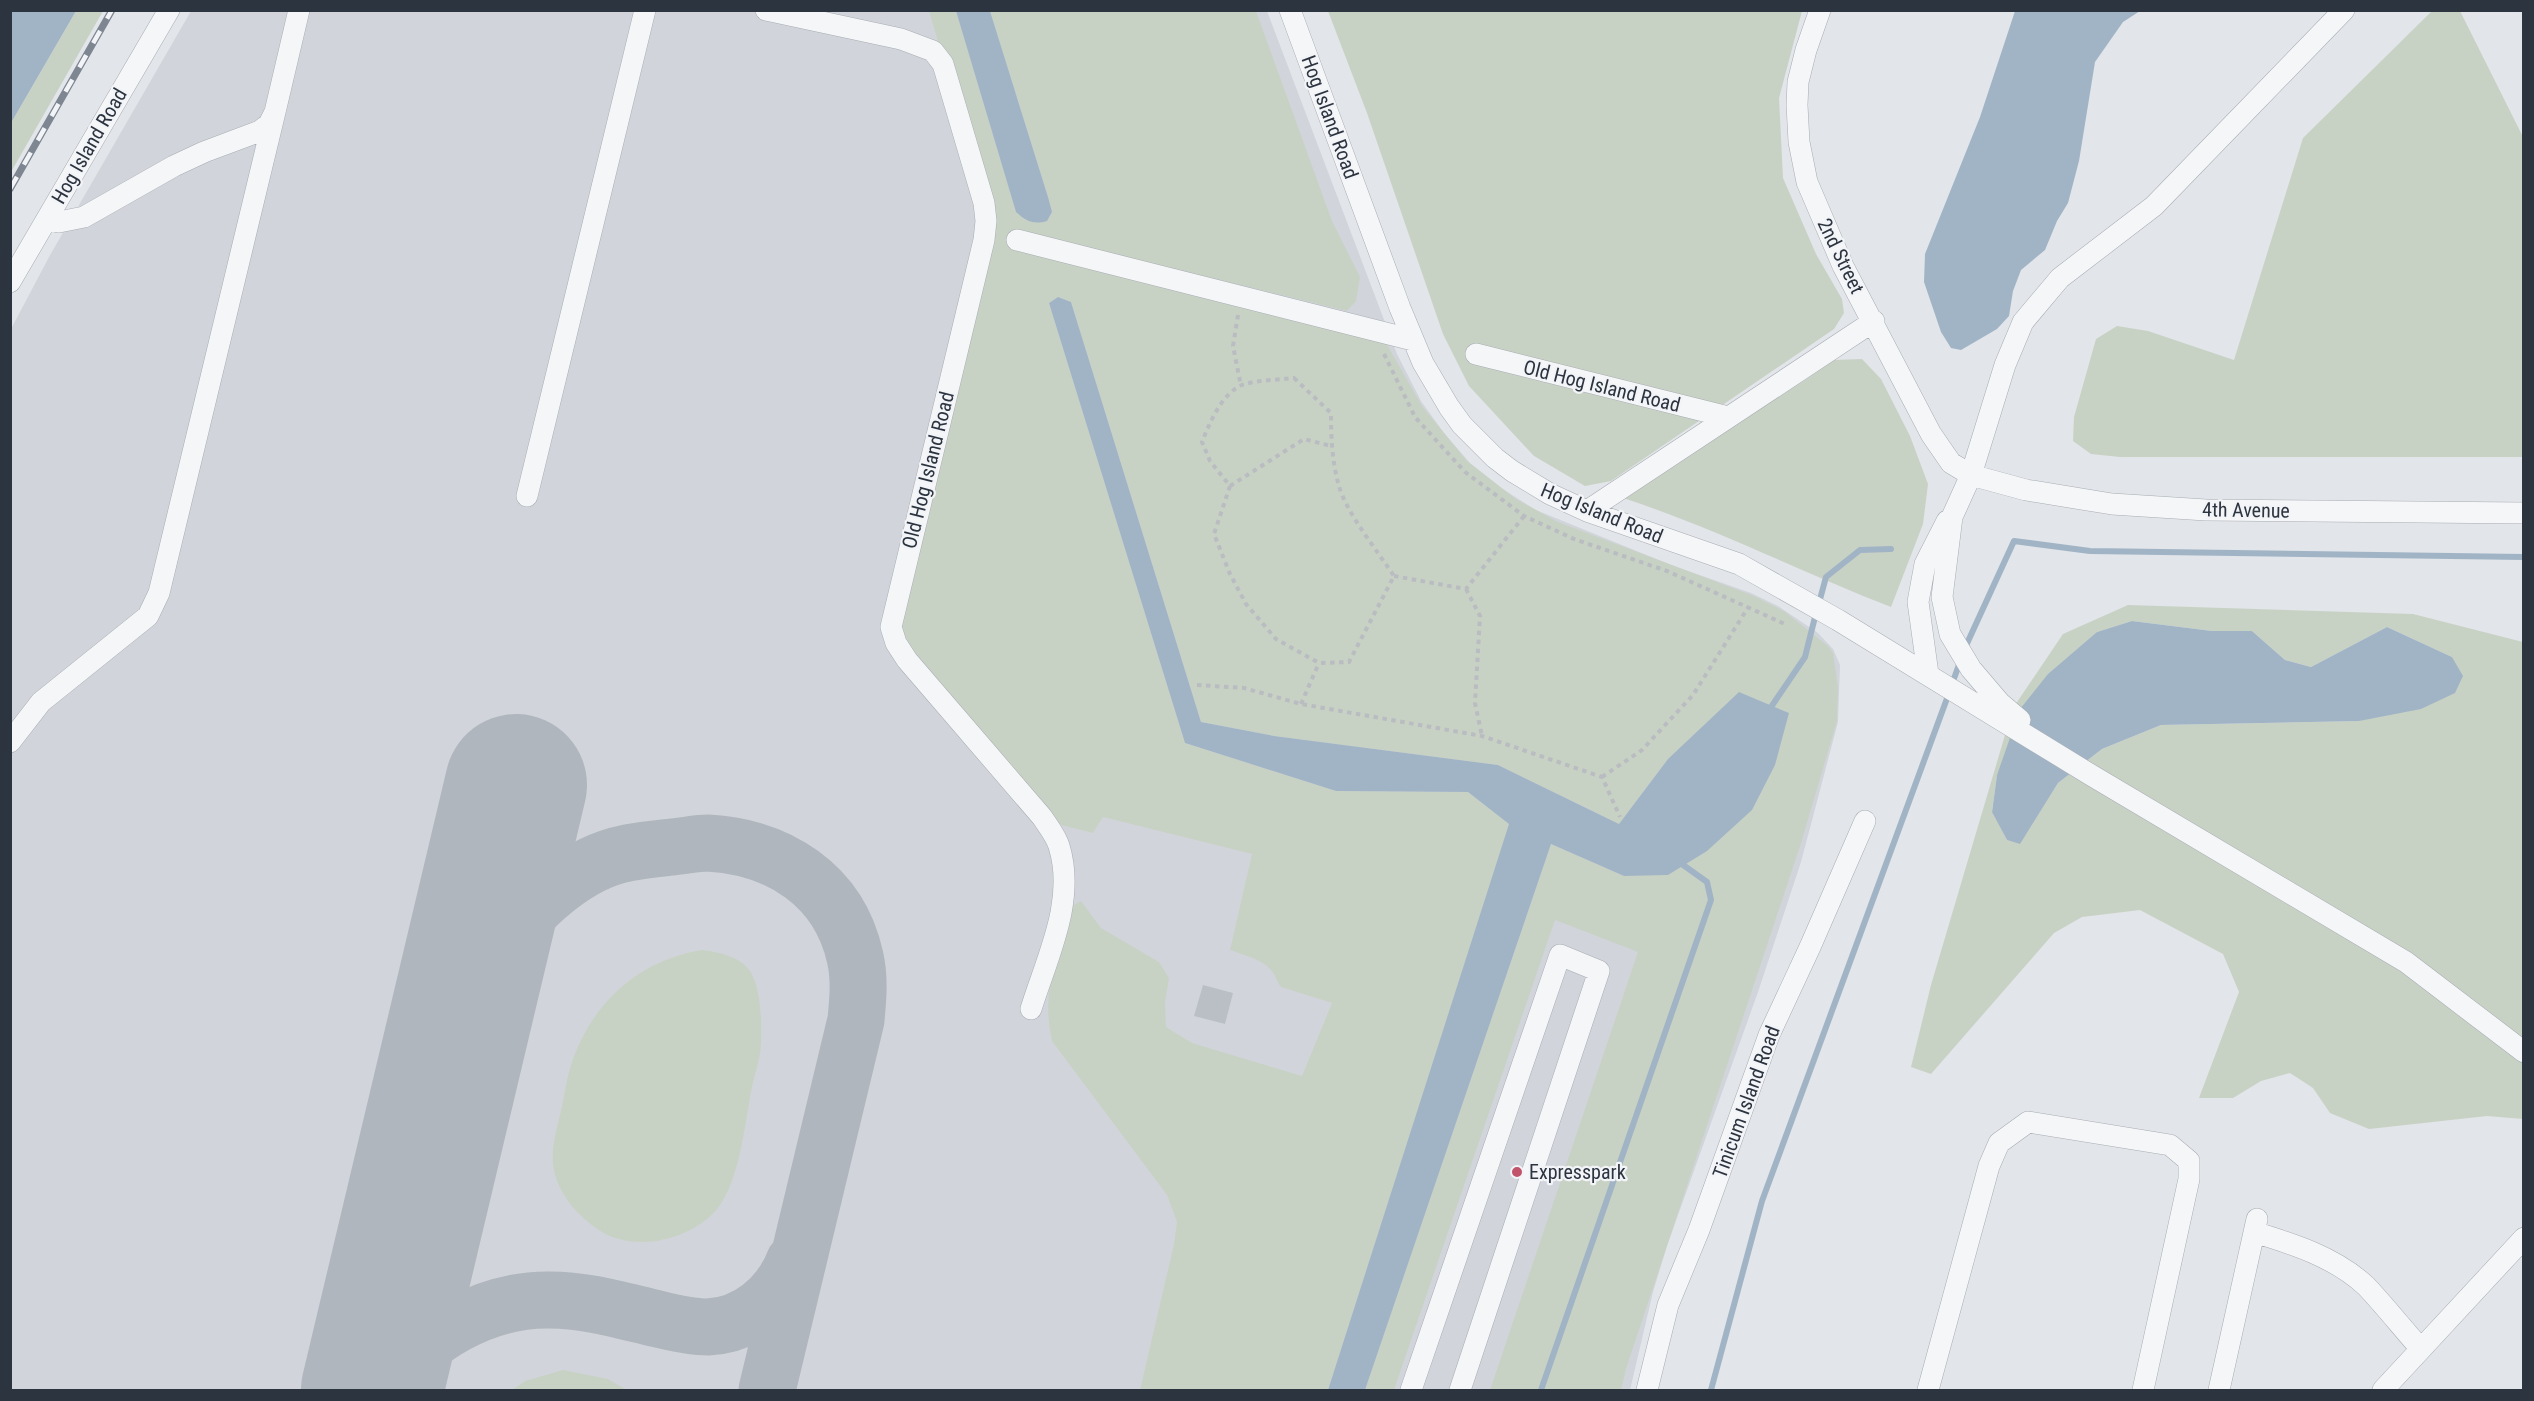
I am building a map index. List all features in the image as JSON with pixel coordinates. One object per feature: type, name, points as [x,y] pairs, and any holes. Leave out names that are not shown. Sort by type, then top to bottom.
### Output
[{"type":"street","name":"Hog Island Road","points":[[10,282],[169,10]]},
{"type":"street","points":[[10,742],[42,702],[148,616],[159,593],[299,10]]},
{"type":"street","points":[[527,496],[645,10]]},
{"type":"street","name":"Old Hog Island Road","points":[[766,10],[901,39],[933,51],[943,64],[984,203],[986,221],[984,240],[891,627],[896,643],[907,660],[1042,818],[1058,843],[1064,870],[1065,900],[1031,1009]]},
{"type":"street","name":"Hog Island Road","points":[[1290,10],[1413,340],[1436,387],[1449,407],[1478,441],[1512,471],[1531,484],[1587,511],[1739,564],[1933,677],[2070,763]]},
{"type":"street","name":"2nd Street","points":[[1820,10],[1798,82],[1797,105],[1802,162],[1807,182],[1827,230],[1942,452],[1951,463],[1971,475]]},
{"type":"street","points":[[2344,10],[2154,206],[2060,278],[2023,322],[2005,365],[1971,475],[1952,517],[1942,597],[1950,634],[1971,669],[2000,703],[2070,763],[2406,962],[2523,1052]]},
{"type":"street","points":[[46,219],[59,222],[84,217],[174,166],[260,131],[269,124],[275,112]]},
{"type":"street","points":[[1017,240],[1413,340]]},
{"type":"street","points":[[1587,511],[1874,321]]},
{"type":"street","name":"Old Hog Island Road","points":[[1476,354],[1728,417]]},
{"type":"street","name":"4th Avenue","points":[[1971,475],[2026,490],[2112,504],[2206,510],[2523,513]]},
{"type":"street","points":[[1933,677],[1918,602],[1925,564],[1943,524],[1952,517]]},
{"type":"street","name":"Tinicum Island Road","points":[[1647,1390],[1668,1305],[1699,1230],[1769,1035],[1865,821]]},
{"type":"street","points":[[1411,1390],[1560,955],[1599,971],[1460,1390]]},
{"type":"street","points":[[1928,1390],[1989,1166],[1999,1143],[2028,1122],[2170,1145],[2189,1161],[2189,1179],[2144,1390]]},
{"type":"street","points":[[2219,1390],[2255,1225],[2332,1262],[2365,1285],[2421,1350]]},
{"type":"street","points":[[2383,1390],[2523,1238]]},
{"type":"path","points":[[1240,297],[1233,346],[1241,386]]},
{"type":"path","points":[[1230,486],[1210,461],[1202,442],[1208,427],[1229,394],[1241,386],[1294,378],[1331,412],[1331,446],[1339,488],[1355,517],[1394,576],[1466,589]]},
{"type":"path","points":[[1331,446],[1304,439],[1230,486],[1214,534],[1230,574],[1246,604],[1276,639],[1319,663],[1349,662],[1394,576]]},
{"type":"path","points":[[1466,589],[1524,516]]},
{"type":"path","points":[[1466,589],[1480,616],[1475,703],[1482,736]]},
{"type":"path","points":[[1602,777],[1642,750],[1693,695],[1749,606]]},
{"type":"path","points":[[1301,704],[1319,663]]},
{"type":"path","points":[[1197,685],[1244,687],[1301,704],[1482,736],[1602,777],[1620,817]]},
{"type":"shaded area","points":[[191,11],[1267,11],[1397,354],[1421,401],[1470,463],[1501,488],[1536,510],[1671,565],[1751,593],[1778,606],[1818,633],[1833,649],[1840,665],[1838,722],[1801,862],[1758,992],[1667,1246],[1653,1292],[1630,1390],[11,1390],[11,329],[49,257]]},
{"type":"green space","points":[[2433,10],[2460,11],[2523,137],[2523,457],[2120,457],[2091,454],[2073,441],[2074,417],[2096,339],[2117,326],[2148,331],[2234,360],[2303,138]]},
{"type":"green space","points":[[76,11],[103,11],[11,172],[11,123]]},
{"type":"green space","points":[[929,11],[956,11],[1016,212],[1048,197],[990,11],[1256,11],[1332,221],[1360,277],[1356,301],[1347,311],[1013,230],[1008,246],[1385,341],[1422,406],[1467,461],[1516,499],[1558,522],[1754,596],[1784,611],[1828,646],[1833,653],[1838,687],[1837,721],[1802,840],[1626,1369],[1621,1390],[1490,1390],[1638,952],[1555,920],[1394,1390],[1365,1390],[1551,844],[1624,876],[1668,759],[1619,824],[1498,765],[1274,736],[1201,722],[1071,302],[1058,297],[1049,303],[1185,743],[1336,791],[1468,792],[1510,824],[1328,1390],[1140,1390],[1174,1244],[1177,1222],[1167,1195],[1052,1041],[1048,1006],[1049,990],[1055,957],[1069,908],[1081,901],[1101,928],[1159,962],[1169,978],[1165,1003],[1166,1027],[1192,1043],[1302,1076],[1332,1003],[1281,987],[1273,972],[1263,963],[1230,950],[1252,854],[1103,817],[1093,833],[1061,825],[909,645],[901,626],[993,228]]},
{"type":"green space","points":[[1328,11],[1802,11],[1779,98],[1783,178],[1816,254],[1842,299],[1844,313],[1834,329],[1611,481],[1585,486],[1534,456],[1469,386],[1443,334],[1367,113]]},
{"type":"green space","points":[[1862,359],[1881,379],[1910,436],[1928,484],[1923,524],[1891,607],[1724,536],[1623,498],[1709,435],[1802,382],[1834,360]]},
{"type":"green space","points":[[2128,605],[2413,614],[2523,642],[2523,1119],[2487,1116],[2369,1129],[2330,1113],[2313,1088],[2290,1073],[2261,1081],[2233,1098],[2199,1098],[2239,992],[2223,954],[2140,910],[2082,917],[2054,933],[1931,1074],[1911,1067],[1931,985],[2013,708],[2063,634]],"holes":[[[2132,621],[2212,631],[2252,631],[2285,660],[2311,667],[2387,627],[2452,657],[2359,721],[2161,725],[2102,749],[2058,783],[2020,843],[2007,840],[1992,811],[1997,775],[2097,632]]]},
{"type":"green space","points":[[702,950],[735,958],[746,966],[754,978],[759,996],[760,1053],[737,1166],[732,1182],[718,1208],[694,1228],[664,1240],[648,1242],[616,1238],[593,1226],[577,1212],[564,1195],[555,1175],[554,1142],[570,1067],[592,1021],[605,1003],[621,988],[638,974],[658,963]]},
{"type":"green space","points":[[563,1370],[608,1379],[627,1390],[512,1390],[525,1381]]},
{"type":"water","points":[[10,11],[76,11],[11,123]]},
{"type":"water","points":[[956,11],[990,11],[1048,197],[1052,212],[1047,221],[1038,223],[1030,221],[1016,212]]},
{"type":"water","points":[[2015,11],[2140,11],[2123,22],[2095,62],[2079,161],[2068,203],[2057,221],[2045,250],[2021,270],[2013,291],[2009,316],[1997,329],[1961,350],[1951,348],[1941,332],[1924,282],[1925,254],[1980,117]]},
{"type":"water","points":[[1058,297],[1071,302],[1201,722],[1274,736],[1498,765],[1619,824],[1668,759],[1739,692],[1789,713],[1775,765],[1752,810],[1707,851],[1668,875],[1624,876],[1551,844],[1365,1390],[1328,1390],[1509,824],[1468,792],[1336,791],[1185,743],[1049,303]]},
{"type":"water","points":[[2132,621],[2212,631],[2252,631],[2285,660],[2311,667],[2387,627],[2452,657],[2463,676],[2455,693],[2421,709],[2359,721],[2161,725],[2102,749],[2058,783],[2020,844],[2007,840],[1992,812],[1997,775],[2020,709],[2048,674],[2097,632]]},
{"type":"building","points":[[1203,985],[1233,993],[1225,1024],[1194,1016]]},
{"type":"waterway","points":[[1964,650],[2014,541],[2090,551],[2524,557]]},
{"type":"waterway","points":[[1819,603],[1826,577],[1860,550],[1891,549]]},
{"type":"waterway","points":[[1769,710],[1805,657],[1816,613]]},
{"type":"waterway","points":[[1952,684],[1960,662]]},
{"type":"waterway","points":[[1711,1390],[1762,1201],[1949,693]]},
{"type":"waterway","points":[[1541,1390],[1711,900],[1707,882],[1679,862]]},
{"type":"taxiway","points":[[466,994],[506,939],[537,905],[573,876],[592,865],[621,854],[699,843],[734,846],[759,852],[802,874],[820,890],[835,909],[847,932],[857,965],[856,1020],[767,1390]]},
{"type":"taxiway","points":[[385,1390],[416,1353],[435,1338],[456,1324],[502,1306],[526,1301],[564,1300],[605,1306],[689,1326],[722,1325],[749,1315],[771,1298],[788,1275],[794,1262]]},
{"type":"runway","points":[[372,1390],[516,785]]},
{"type":"railway","points":[[10,189],[112,10]]},
{"type":"place","name":"Expresspark","points":[[1517,1172]]}]
